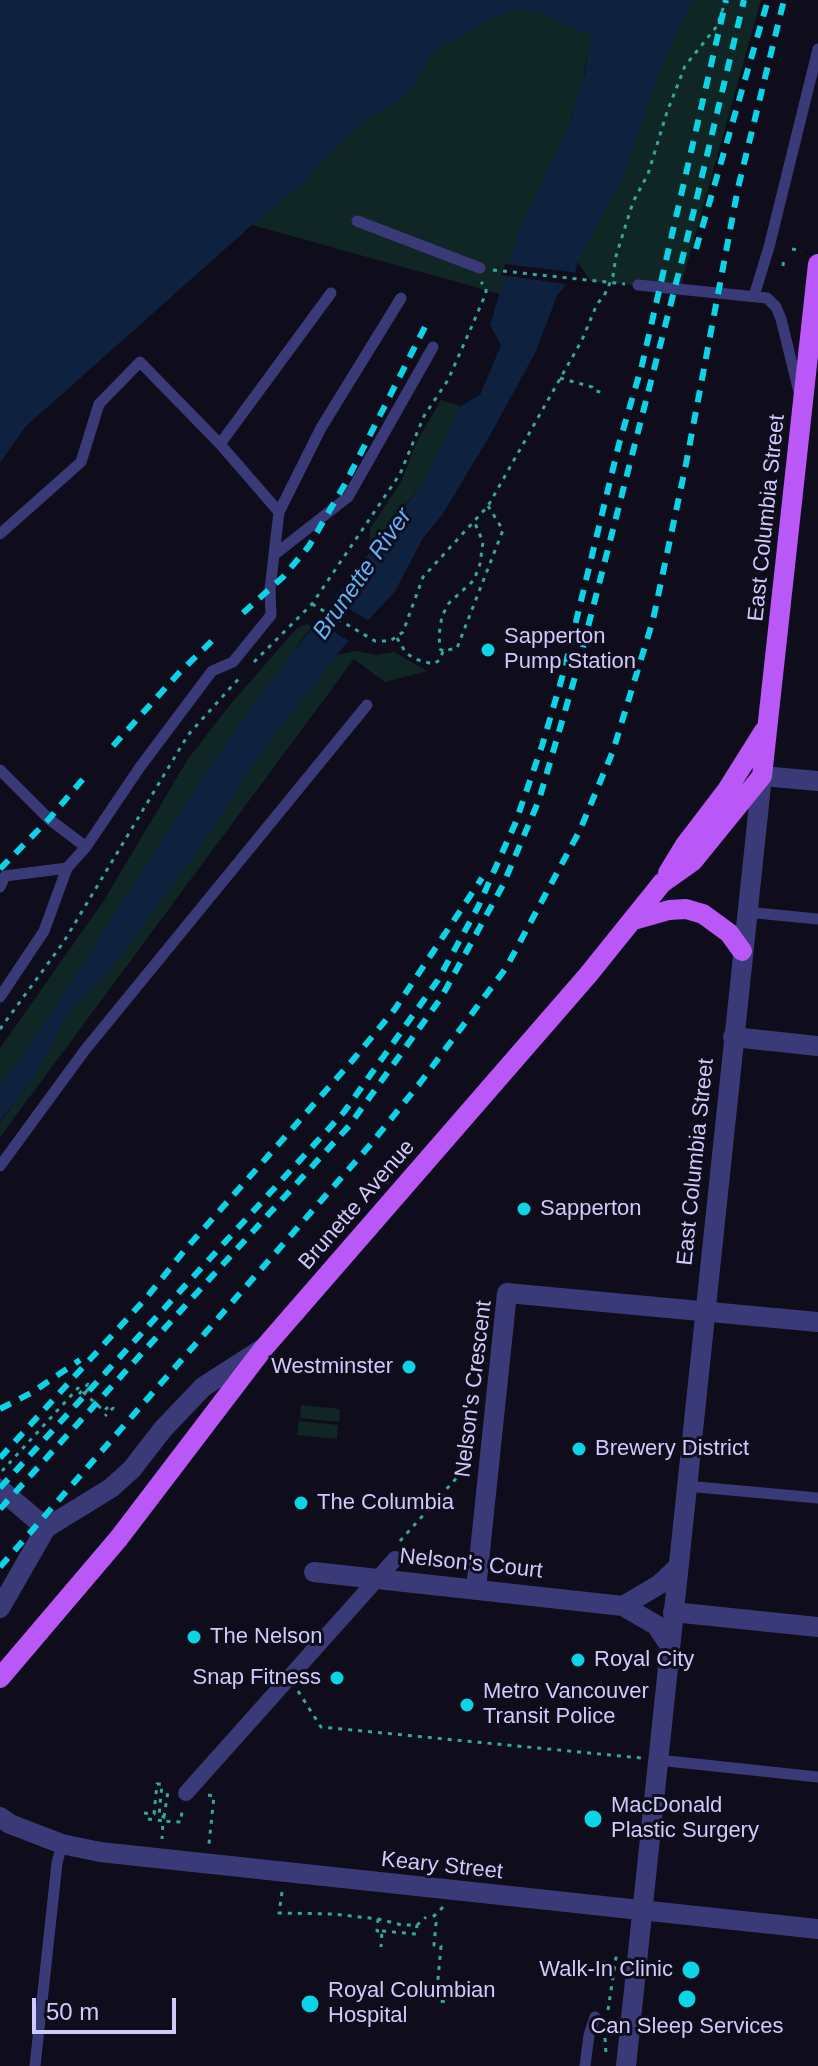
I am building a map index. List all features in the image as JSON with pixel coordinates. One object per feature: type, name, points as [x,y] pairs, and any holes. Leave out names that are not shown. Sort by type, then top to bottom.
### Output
[{"type":"main road","name":"East Columbia Street","points":[[762,776],[817,298],[818,264]]},
{"type":"main road","points":[[662,883],[685,845],[727,790],[768,723]]},
{"type":"main road","name":"Brunette Avenue","points":[[0,1678],[119,1538],[263,1349],[634,920],[662,883],[693,861],[762,776]]},
{"type":"main road","points":[[634,920],[669,910],[686,909],[703,914],[729,933],[742,951]]},
{"type":"street","points":[[762,776],[818,781]]},
{"type":"street","name":"East Columbia Street","points":[[626,2066],[762,776]]},
{"type":"street","points":[[733,1037],[818,1046]]},
{"type":"street","name":"Nelson's Crescent","points":[[476,1589],[507,1293],[704,1310]]},
{"type":"street","points":[[704,1310],[818,1322]]},
{"type":"street","points":[[0,1608],[46,1528],[111,1488],[132,1469],[163,1429],[203,1387],[263,1349]]},
{"type":"street","points":[[0,1489],[46,1528]]},
{"type":"street","points":[[184,1800],[378,1579],[395,1552]]},
{"type":"street","points":[[623,1606],[660,1584],[678,1567]]},
{"type":"street","name":"Nelson's Court","points":[[314,1572],[623,1606],[656,1625],[670,1646]]},
{"type":"street","points":[[673,1612],[818,1627]]},
{"type":"street","name":"Keary Street","points":[[0,1817],[10,1824],[62,1844],[100,1852],[818,1929]]},
{"type":"lane","points":[[754,296],[818,49]]},
{"type":"lane","points":[[357,221],[480,268]]},
{"type":"lane","points":[[638,285],[767,298],[776,307],[803,409]]},
{"type":"lane","points":[[220,444],[331,293]]},
{"type":"lane","points":[[0,997],[44,931],[67,868],[86,847],[140,767],[212,671],[233,662],[271,615],[279,512],[321,428],[401,298]]},
{"type":"lane","points":[[274,555],[348,497],[433,347]]},
{"type":"lane","points":[[0,534],[81,462],[99,404],[140,362],[220,444],[279,512]]},
{"type":"lane","points":[[0,1166],[85,1050],[367,705]]},
{"type":"lane","points":[[0,770],[49,819],[86,847]]},
{"type":"lane","points":[[0,887],[5,876],[67,868]]},
{"type":"lane","points":[[746,912],[818,919]]},
{"type":"lane","points":[[686,1486],[818,1498]]},
{"type":"lane","points":[[658,1760],[818,1777]]},
{"type":"lane","points":[[35,2066],[57,1863],[62,1844]]},
{"type":"lane","points":[[585,2066],[595,2017]]},
{"type":"path","points":[[312,604],[370,639],[381,642],[397,638],[405,628],[423,577],[488,506],[582,340],[613,276],[633,202],[648,174],[685,66],[717,26],[726,0]]},
{"type":"path","points":[[783,266],[784,256]]},
{"type":"path","points":[[501,270],[638,285]]},
{"type":"path","points":[[560,378],[603,393]]},
{"type":"path","points":[[443,651],[457,648],[503,530],[488,506]]},
{"type":"path","points":[[443,651],[440,649],[439,635],[442,616],[449,603],[474,580],[480,564],[483,542],[474,521]]},
{"type":"path","points":[[397,638],[402,650],[415,659],[437,663],[443,651]]},
{"type":"path","points":[[0,1473],[78,1388],[104,1411],[110,1405],[113,1408],[105,1416]]},
{"type":"path","points":[[395,1552],[469,1464]]},
{"type":"path","points":[[286,1682],[299,1692],[321,1727],[658,1760]]},
{"type":"path","points":[[144,1813],[154,1814],[157,1784],[162,1784],[159,1816],[164,1817],[163,1821],[181,1822],[184,1800]]},
{"type":"path","points":[[148,1819],[160,1820]]},
{"type":"path","points":[[282,1889],[279,1913],[333,1914],[417,1925],[426,1917],[433,1917],[443,1907]]},
{"type":"path","points":[[422,1905],[426,1917]]},
{"type":"path","points":[[433,1917],[436,1923],[434,1945],[441,1946],[436,2001],[450,2002]]},
{"type":"path","points":[[378,1919],[377,1931],[416,1934],[417,1925]]},
{"type":"path","points":[[381,1947],[382,1931]]},
{"type":"path","points":[[609,2007],[619,1943]]},
{"type":"path","points":[[606,2033],[607,2066]]},
{"type":"green space","points":[[460,0],[617,0],[586,78],[587,54],[583,82],[564,138],[543,182],[500,294],[252,225],[305,182],[316,166],[368,118],[397,102],[434,51]]},
{"type":"green space","points":[[650,0],[761,0],[680,289],[590,281],[578,262],[557,296]]},
{"type":"green space","points":[[441,400],[460,406],[426,479],[370,549],[370,529],[401,482],[417,441]]},
{"type":"green space","points":[[306,624],[312,626],[204,775],[54,1009],[0,1087],[0,1048],[103,902],[188,759],[296,629]]},
{"type":"green space","points":[[356,651],[376,655],[394,652],[427,671],[385,682],[354,659],[0,1137],[0,1122],[33,1079],[67,1015],[112,967],[194,856],[265,747],[337,655]]},
{"type":"green space","points":[[301,1405],[340,1409],[339,1422],[300,1418]]},
{"type":"green space","points":[[299,1421],[338,1425],[337,1439],[297,1435]]},
{"type":"water","name":"Brunette River","points":[[0,0],[692,0],[658,75],[624,175],[578,261],[570,293],[484,458],[394,593],[345,645],[265,747],[194,856],[112,967],[67,1015],[33,1079],[0,1121],[0,1087],[54,1009],[204,775],[262,693],[426,479],[460,406],[480,395],[501,345],[490,325],[519,230],[564,138],[583,82],[592,35],[564,25],[539,11],[517,10],[499,15],[434,51],[413,87],[397,102],[368,118],[316,166],[305,182],[252,225],[25,427],[0,463]]},
{"type":"pier","points":[[505,264],[579,273],[574,295],[550,342],[512,433],[487,460],[447,540],[420,563],[397,595],[345,652],[337,655],[349,641],[313,619],[329,597],[368,620],[394,593],[423,538],[442,515],[493,430],[536,351],[557,296],[566,284],[501,275]]},
{"type":"railway","points":[[0,1488],[344,1112],[438,980],[478,907],[515,824],[564,671],[619,444],[642,365],[726,0]]},
{"type":"railway","points":[[0,1509],[349,1126],[441,998],[503,885],[539,800],[577,670],[682,260],[744,0]]},
{"type":"railway","points":[[696,249],[768,0]]},
{"type":"railway","points":[[0,1567],[370,1145],[420,1083],[506,968],[580,830],[613,751],[653,620],[738,188],[784,0]]},
{"type":"railway","points":[[243,613],[283,577],[309,546],[345,484],[429,319]]},
{"type":"railway","points":[[113,746],[217,636]]},
{"type":"railway","points":[[0,869],[83,779]]},
{"type":"railway","points":[[0,1458],[147,1297],[352,1061],[395,1009],[482,878]]},
{"type":"railway","points":[[0,1409],[31,1393],[80,1360]]},
{"type":"place","name":"Sapperton Pump Station","points":[[488,650]]},
{"type":"place","name":"Sapperton","points":[[524,1209]]},
{"type":"place","name":"Westminster","points":[[409,1367]]},
{"type":"place","name":"Brewery District","points":[[579,1449]]},
{"type":"place","name":"The Columbia","points":[[301,1503]]},
{"type":"place","name":"The Nelson","points":[[194,1637]]},
{"type":"place","name":"Royal City","points":[[578,1660]]},
{"type":"place","name":"Snap Fitness","points":[[337,1678]]},
{"type":"place","name":"Metro Vancouver Transit Police","points":[[467,1705]]},
{"type":"place","name":"MacDonald Plastic Surgery","points":[[593,1819]]},
{"type":"place","name":"Walk-In Clinic","points":[[691,1970]]},
{"type":"place","name":"Can Sleep Services","points":[[687,1999]]},
{"type":"place","name":"Royal Columbian Hospital","points":[[310,2004]]}]
